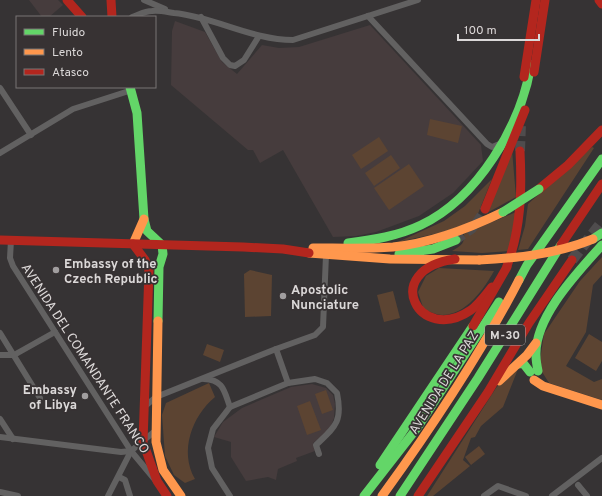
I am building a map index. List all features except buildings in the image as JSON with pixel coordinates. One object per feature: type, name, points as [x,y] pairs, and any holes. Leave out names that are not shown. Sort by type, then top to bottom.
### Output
[{"type":"main road","points":[[67,0],[81,16]]},
{"type":"main road","points":[[111,0],[112,16]]},
{"type":"main road","points":[[524,77],[536,0]]},
{"type":"main road","points":[[314,248],[369,242],[391,237],[426,223],[462,198],[488,166],[518,114],[528,83],[540,0]]},
{"type":"main road","points":[[485,209],[529,99],[545,0]]},
{"type":"main road","points":[[599,0],[602,4]]},
{"type":"main road","points":[[131,89],[138,119],[144,219],[144,230],[133,244]]},
{"type":"main road","points":[[0,240],[283,249],[378,248],[418,242],[456,232],[503,212],[539,190],[568,165],[602,130]]},
{"type":"main road","points":[[360,496],[482,312],[507,267],[515,246],[521,208],[522,178],[519,151]]},
{"type":"main road","name":"AVENIDA DE LA PAZ","points":[[382,496],[416,449],[467,369],[510,298],[527,265],[602,159]]},
{"type":"main road","name":"AVENIDA DE LA PAZ","points":[[401,496],[478,378],[576,222],[602,184]]},
{"type":"main road","points":[[144,230],[162,245],[163,254],[160,259],[155,431],[160,460],[164,470],[182,496]]},
{"type":"main road","points":[[283,249],[326,255],[390,259],[479,260],[521,258],[548,254],[572,248],[593,239],[602,233]]},
{"type":"main road","points":[[358,256],[433,249],[456,240]]},
{"type":"main road","points":[[133,244],[145,260],[149,270],[143,442],[156,481],[167,496]]},
{"type":"main road","points":[[534,374],[530,352],[532,339],[562,293],[602,245]]},
{"type":"main road","points":[[145,260],[153,261],[160,259]]},
{"type":"main road","points":[[455,259],[434,264],[426,268],[418,275],[413,287],[413,298],[419,312],[431,319],[443,321],[457,317],[472,309],[489,292],[507,267]]},
{"type":"main road","name":"M-30","points":[[418,496],[488,392],[529,323],[572,260]]},
{"type":"main road","name":"M-30","points":[[364,496],[417,428],[505,292],[527,265]]},
{"type":"main road","points":[[488,392],[530,352],[536,343],[543,323]]},
{"type":"main road","points":[[534,374],[536,343]]},
{"type":"main road","points":[[518,364],[523,363],[548,387],[602,405]]},
{"type":"street","points":[[144,0],[178,13],[201,17],[259,36],[278,40],[293,40],[418,0]]},
{"type":"street","points":[[138,16],[178,13]]},
{"type":"street","points":[[368,16],[487,144],[492,147],[502,144]]},
{"type":"street","points":[[201,17],[223,58],[230,65],[235,66],[244,60],[259,36]]},
{"type":"street","points":[[0,88],[31,135]]},
{"type":"street","points":[[0,153],[73,109],[131,89]]},
{"type":"street","name":"AVENIDA DEL COMANDANTE FRANCO","points":[[11,240],[10,258],[13,266],[131,451],[156,481]]},
{"type":"street","points":[[144,407],[156,397],[315,335],[322,326],[326,255]]},
{"type":"street","points":[[0,355],[14,355],[55,332]]},
{"type":"street","points":[[0,333],[40,398]]},
{"type":"street","points":[[276,349],[288,383]]},
{"type":"street","points":[[228,368],[223,375],[221,384],[230,407]]},
{"type":"street","points":[[202,379],[214,380],[221,384]]},
{"type":"street","points":[[230,496],[212,468],[208,448],[213,429],[230,407],[288,383],[315,379],[326,383],[337,393],[338,423],[316,445],[319,454]]},
{"type":"street","points":[[0,419],[13,438]]},
{"type":"street","points":[[108,496],[131,451],[155,431]]},
{"type":"street","points":[[0,437],[121,452],[131,451]]},
{"type":"street","points":[[552,496],[602,458]]},
{"type":"street","points":[[119,477],[125,480],[130,496]]},
{"type":"street","points":[[578,484],[587,496]]},
{"type":"street","points":[[484,496],[498,486],[526,496]]},
{"type":"street","points":[[0,492],[18,496]]},
{"type":"shaded area","points":[[29,0],[58,0],[63,5],[50,16],[41,16]]},
{"type":"shaded area","points":[[175,21],[205,32],[222,62],[237,74],[262,45],[279,48],[299,47],[370,25],[481,145],[483,161],[453,193],[419,216],[376,232],[356,236],[333,237],[283,150],[260,163],[253,150],[248,150],[171,85],[172,31]]},
{"type":"shaded area","points":[[430,119],[462,126],[458,143],[427,135]]},
{"type":"shaded area","points":[[379,137],[388,151],[361,169],[352,155]]},
{"type":"shaded area","points":[[592,147],[594,148],[528,249],[518,250],[525,226],[528,204]]},
{"type":"shaded area","points":[[512,150],[516,197],[485,214]]},
{"type":"shaded area","points":[[391,155],[400,168],[374,186],[365,173]]},
{"type":"shaded area","points":[[409,164],[424,186],[389,210],[374,188]]},
{"type":"shaded area","points":[[492,179],[475,221],[443,232],[398,242],[444,221],[465,206]]},
{"type":"shaded area","points":[[516,212],[511,251],[482,253],[452,251],[463,242],[464,234]]},
{"type":"shaded area","points":[[602,257],[602,275],[593,285],[586,332],[566,366],[594,382],[602,379],[602,400],[549,383],[539,367],[544,334],[580,281]]},
{"type":"shaded area","points":[[439,268],[494,271],[479,293],[466,306],[451,314],[442,315],[424,310],[418,292],[426,276]]},
{"type":"shaded area","points":[[250,270],[272,275],[271,316],[245,317],[244,274]]},
{"type":"shaded area","points":[[393,291],[400,318],[384,322],[377,295]]},
{"type":"shaded area","points":[[589,334],[602,342],[602,361],[596,371],[575,358]]},
{"type":"shaded area","points":[[207,344],[224,350],[220,362],[203,355]]},
{"type":"shaded area","points":[[518,369],[503,407],[481,426],[475,437],[471,438],[463,460],[470,466],[433,496],[427,496],[496,388],[508,374]]},
{"type":"shaded area","points":[[209,383],[215,397],[200,414],[190,435],[188,457],[190,468],[195,479],[185,483],[174,475],[165,456],[162,415],[166,403]]},
{"type":"shaded area","points":[[312,384],[326,388],[333,395],[335,404],[334,418],[331,426],[325,434],[313,443],[315,451],[296,458],[297,461],[278,469],[276,480],[268,477],[246,481],[231,457],[231,442],[214,437],[223,422],[242,408],[291,387]]},
{"type":"shaded area","points":[[326,390],[333,410],[322,414],[315,394]]},
{"type":"shaded area","points":[[310,401],[321,430],[307,435],[297,406]]},
{"type":"shaded area","points":[[479,446],[485,454],[471,465],[465,457]]},
{"type":"tunnel","points":[[520,151],[521,123]]},
{"type":"tunnel","points":[[456,240],[472,229],[485,209]]},
{"type":"tunnel","points":[[572,260],[602,222]]},
{"type":"traffic: fast","points":[[348,243],[385,237],[412,229],[442,213],[461,197],[494,157],[507,135],[518,112],[526,88],[531,65]]},
{"type":"traffic: fast","points":[[130,88],[137,113],[144,219],[147,231],[162,245],[163,254],[159,267],[158,321]]},
{"type":"traffic: fast","points":[[519,280],[527,265],[602,159]]},
{"type":"traffic: fast","points":[[503,212],[539,189]]},
{"type":"traffic: fast","points":[[593,239],[602,233]]},
{"type":"traffic: fast","points":[[399,254],[433,249],[456,240]]},
{"type":"traffic: fast","points":[[400,496],[478,378],[561,245]]},
{"type":"traffic: fast","points":[[538,371],[536,358],[537,341],[542,326],[559,296],[581,268],[602,245]]},
{"type":"traffic: fast","points":[[364,496],[417,428],[499,302]]},
{"type":"traffic: fast","points":[[380,465],[473,326]]},
{"type":"traffic: fast","points":[[518,364],[523,363],[530,372]]},
{"type":"traffic: slow","points":[[313,248],[373,248],[407,245],[435,239],[503,212]]},
{"type":"traffic: slow","points":[[133,244],[144,219]]},
{"type":"traffic: slow","points":[[479,260],[508,258],[551,252],[593,239]]},
{"type":"traffic: slow","points":[[309,253],[390,259],[479,260]]},
{"type":"traffic: slow","points":[[382,496],[455,390],[488,336],[519,280]]},
{"type":"traffic: slow","points":[[158,321],[156,442],[163,470],[181,496]]},
{"type":"traffic: slow","points":[[499,381],[527,355],[536,343]]},
{"type":"traffic: slow","points":[[534,380],[543,386],[602,405]]},
{"type":"traffic: jam","points":[[67,0],[81,16]]},
{"type":"traffic: jam","points":[[111,0],[112,16]]},
{"type":"traffic: jam","points":[[524,77],[536,0]]},
{"type":"traffic: jam","points":[[534,72],[545,0]]},
{"type":"traffic: jam","points":[[599,0],[602,4]]},
{"type":"traffic: jam","points":[[485,209],[525,110]]},
{"type":"traffic: jam","points":[[539,189],[568,165],[602,130]]},
{"type":"traffic: jam","points":[[507,266],[512,252],[520,209],[520,151]]},
{"type":"traffic: jam","points":[[561,245],[602,184]]},
{"type":"traffic: jam","points":[[0,240],[243,247],[283,249],[309,253]]},
{"type":"traffic: jam","points":[[133,244],[145,260],[149,270],[143,442],[157,481],[167,496]]},
{"type":"traffic: jam","points":[[455,259],[432,266],[418,277],[413,289],[415,302],[423,313],[436,319],[452,319],[471,310],[480,302],[492,287]]},
{"type":"traffic: jam","points":[[418,496],[488,392],[529,323],[572,260]]},
{"type":"traffic: jam","points":[[473,326],[507,267]]},
{"type":"place","name":"Embassy of the Czech Republic","points":[[56,270]]},
{"type":"place","name":"Apostolic Nunciature","points":[[283,296]]},
{"type":"place","name":"Embassy of Libya","points":[[85,396]]}]
